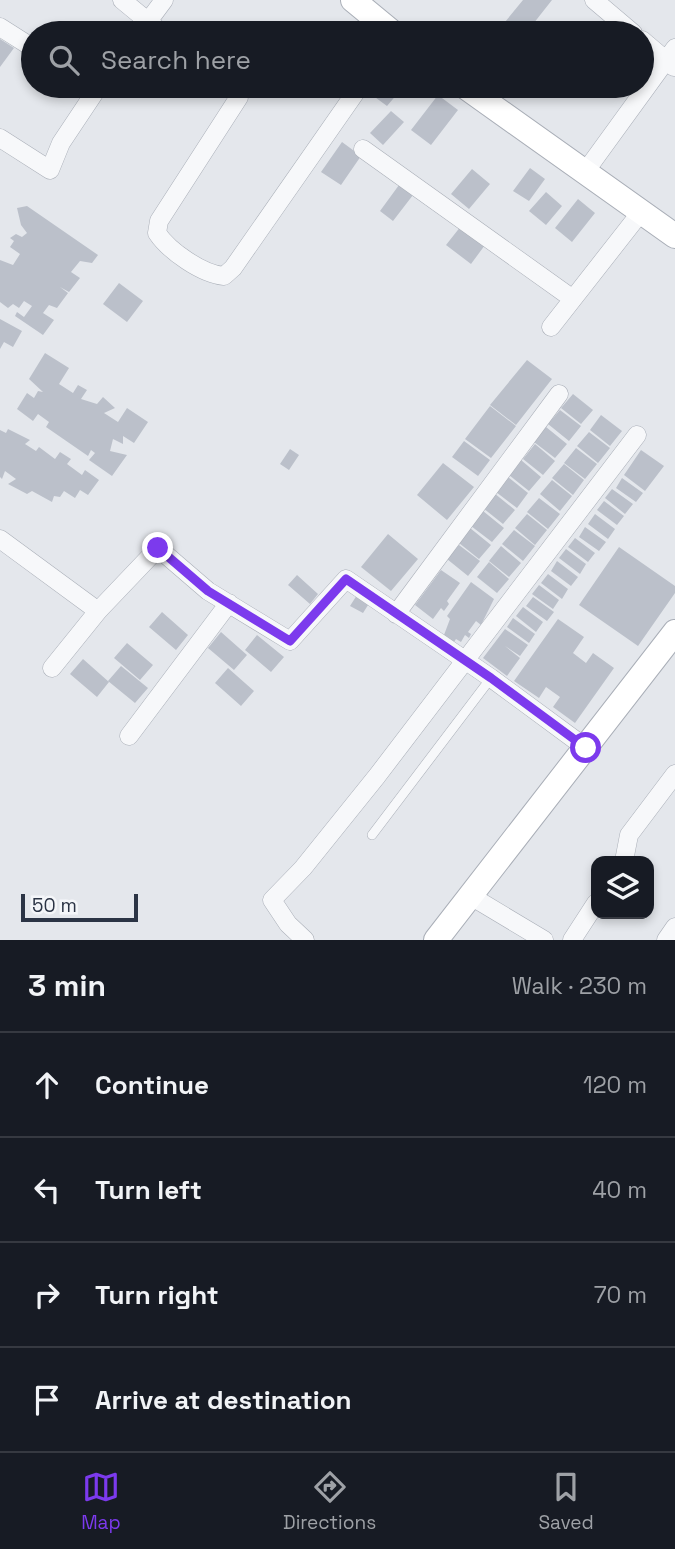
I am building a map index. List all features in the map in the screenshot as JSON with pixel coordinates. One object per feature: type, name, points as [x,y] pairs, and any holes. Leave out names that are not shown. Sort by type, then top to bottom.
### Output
[{"type":"street","points":[[122,0],[141,21]]},
{"type":"street","points":[[154,21],[164,0]]},
{"type":"street","points":[[353,0],[378,21]]},
{"type":"street","points":[[594,0],[619,21]]},
{"type":"street","points":[[0,27],[21,40]]},
{"type":"street","points":[[654,48],[672,59],[654,82]]},
{"type":"street","points":[[0,138],[50,170],[61,143],[89,98]]},
{"type":"street","points":[[238,98],[159,221],[157,233],[164,243],[213,275],[224,276],[233,268],[352,98]]},
{"type":"street","points":[[481,98],[675,236]]},
{"type":"street","points":[[585,172],[642,98]]},
{"type":"street","points":[[363,149],[573,299]]},
{"type":"street","points":[[551,327],[641,212]]},
{"type":"street","points":[[396,614],[559,394]]},
{"type":"street","points":[[305,940],[288,924],[272,900],[303,868],[369,786],[637,435]]},
{"type":"street","points":[[0,539],[98,611]]},
{"type":"street","points":[[52,668],[98,611],[158,548],[229,603],[290,641],[346,579],[491,678],[586,748]]},
{"type":"street","points":[[129,736],[229,603]]},
{"type":"street","points":[[436,940],[586,748],[671,645]]},
{"type":"street","points":[[625,856],[629,835],[675,774]]},
{"type":"street","points":[[469,895],[544,940]]},
{"type":"street","points":[[572,940],[591,911]]},
{"type":"street","points":[[666,940],[675,927]]},
{"type":"lane","points":[[372,835],[491,678]]},
{"type":"building","points":[[523,0],[552,0],[535,21],[506,21]]},
{"type":"building","points":[[0,39],[14,48],[0,67]]},
{"type":"building","points":[[376,98],[394,98],[387,106]]},
{"type":"building","points":[[436,98],[442,98],[458,110],[431,145],[411,130]]},
{"type":"building","points":[[391,111],[404,122],[383,145],[370,133]]},
{"type":"building","points":[[342,142],[361,156],[341,185],[321,172]]},
{"type":"building","points":[[530,168],[545,179],[529,201],[513,191]]},
{"type":"building","points":[[472,169],[490,184],[469,209],[451,194]]},
{"type":"building","points":[[399,185],[413,195],[393,221],[380,211]]},
{"type":"building","points":[[546,192],[562,206],[546,225],[529,211]]},
{"type":"building","points":[[578,199],[595,213],[572,242],[555,228]]},
{"type":"building","points":[[27,206],[98,255],[92,263],[80,261],[71,272],[80,278],[69,292],[60,287],[68,293],[57,308],[49,305],[43,313],[54,320],[43,335],[15,316],[17,312],[24,317],[32,306],[24,301],[19,308],[13,304],[8,308],[0,302],[0,260],[13,265],[20,254],[10,247],[14,241],[10,238],[16,234],[22,237],[27,233],[21,225],[17,208]]},
{"type":"building","points":[[461,226],[485,245],[471,264],[446,245]]},
{"type":"building","points":[[119,283],[143,301],[127,322],[103,304]]},
{"type":"building","points":[[0,319],[22,331],[13,347],[4,342],[0,349]]},
{"type":"building","points":[[45,353],[69,368],[59,384],[73,393],[78,385],[87,390],[81,399],[97,404],[103,397],[115,408],[104,413],[118,422],[127,408],[148,422],[134,443],[123,436],[123,444],[113,439],[110,451],[127,455],[112,476],[89,460],[95,453],[91,450],[88,456],[46,427],[49,422],[38,414],[33,421],[17,409],[27,393],[34,398],[38,391],[43,392],[29,379]]},
{"type":"building","points":[[527,360],[552,379],[516,425],[490,405]]},
{"type":"building","points":[[573,394],[593,410],[581,424],[561,408]]},
{"type":"building","points":[[490,406],[516,426],[491,458],[465,439]]},
{"type":"building","points":[[560,410],[581,426],[569,441],[548,424]]},
{"type":"building","points":[[601,415],[622,431],[610,446],[590,430]]},
{"type":"building","points":[[546,427],[567,444],[555,458],[534,442]]},
{"type":"building","points":[[8,429],[30,440],[25,444],[36,451],[39,447],[55,459],[60,452],[71,459],[67,464],[82,475],[85,470],[99,480],[88,495],[80,490],[75,498],[64,491],[60,497],[54,496],[52,502],[32,491],[27,494],[8,484],[16,479],[5,471],[2,479],[0,477],[0,430],[6,433]]},
{"type":"building","points":[[589,432],[610,448],[598,463],[577,446]]},
{"type":"building","points":[[464,441],[490,460],[478,476],[452,457]]},
{"type":"building","points":[[535,444],[555,461],[543,475],[523,459]]},
{"type":"building","points":[[576,448],[597,464],[585,479],[564,463]]},
{"type":"building","points":[[290,449],[299,455],[289,470],[280,464]]},
{"type":"building","points":[[641,450],[664,466],[645,491],[624,475]]},
{"type":"building","points":[[521,460],[541,477],[529,491],[509,475]]},
{"type":"building","points":[[443,463],[474,487],[447,520],[417,495]]},
{"type":"building","points":[[564,464],[584,480],[573,495],[552,478]]},
{"type":"building","points":[[508,477],[528,493],[517,508],[496,492]]},
{"type":"building","points":[[622,478],[643,493],[636,502],[616,488]]},
{"type":"building","points":[[552,480],[572,496],[560,511],[540,494]]},
{"type":"building","points":[[612,489],[633,504],[625,514],[605,498]]},
{"type":"building","points":[[494,493],[515,510],[503,524],[483,508]]},
{"type":"building","points":[[539,498],[560,514],[548,529],[527,512]]},
{"type":"building","points":[[604,501],[624,516],[617,525],[597,510]]},
{"type":"building","points":[[483,511],[504,528],[492,542],[471,526]]},
{"type":"building","points":[[527,514],[547,530],[535,545],[515,528]]},
{"type":"building","points":[[595,514],[615,529],[608,539],[588,524]]},
{"type":"building","points":[[585,527],[606,542],[599,551],[579,537]]},
{"type":"building","points":[[470,528],[491,545],[479,559],[459,543]]},
{"type":"building","points":[[514,530],[535,546],[523,561],[502,544]]},
{"type":"building","points":[[388,534],[418,559],[391,591],[361,567]]},
{"type":"building","points":[[575,538],[595,553],[588,562],[568,547]]},
{"type":"building","points":[[459,545],[480,561],[468,576],[447,559]]},
{"type":"building","points":[[501,546],[521,563],[509,577],[489,561]]},
{"type":"building","points":[[619,547],[675,586],[675,593],[638,646],[579,605]]},
{"type":"building","points":[[566,549],[586,564],[580,574],[559,558]]},
{"type":"building","points":[[557,561],[578,577],[571,586],[551,571]]},
{"type":"building","points":[[489,562],[509,579],[497,593],[477,577]]},
{"type":"building","points":[[441,570],[460,583],[447,601],[449,604],[444,611],[441,608],[433,619],[415,605]]},
{"type":"building","points":[[548,574],[568,589],[562,599],[541,583]]},
{"type":"building","points":[[297,575],[318,594],[310,604],[288,585]]},
{"type":"building","points":[[471,582],[494,599],[481,625],[476,621],[468,632],[471,634],[469,638],[465,635],[461,642],[456,639],[454,642],[444,635],[450,619],[447,616]]},
{"type":"building","points":[[539,585],[559,600],[553,609],[532,594]]},
{"type":"building","points":[[357,595],[370,602],[363,613],[350,606]]},
{"type":"building","points":[[533,597],[554,612],[547,621],[526,606]]},
{"type":"building","points":[[523,607],[543,622],[536,632],[516,616]]},
{"type":"building","points":[[162,612],[188,635],[176,650],[149,627]]},
{"type":"building","points":[[513,618],[535,634],[529,643],[507,627]]},
{"type":"building","points":[[558,619],[584,637],[573,653],[586,663],[593,653],[614,668],[575,723],[553,707],[560,697],[546,687],[539,698],[514,681]]},
{"type":"building","points":[[505,629],[528,645],[520,656],[505,646],[520,658],[507,676],[483,658]]},
{"type":"building","points":[[221,632],[247,655],[234,670],[208,648]]},
{"type":"building","points":[[257,635],[284,657],[271,672],[245,650]]},
{"type":"building","points":[[127,643],[153,665],[140,680],[114,658]]},
{"type":"building","points":[[83,659],[109,682],[97,697],[70,674]]},
{"type":"building","points":[[121,666],[148,688],[135,703],[108,681]]},
{"type":"building","points":[[228,668],[254,691],[241,706],[215,683]]},
{"type":"route","points":[[158,548],[208,591],[290,641],[346,579],[491,678],[586,748]]}]
